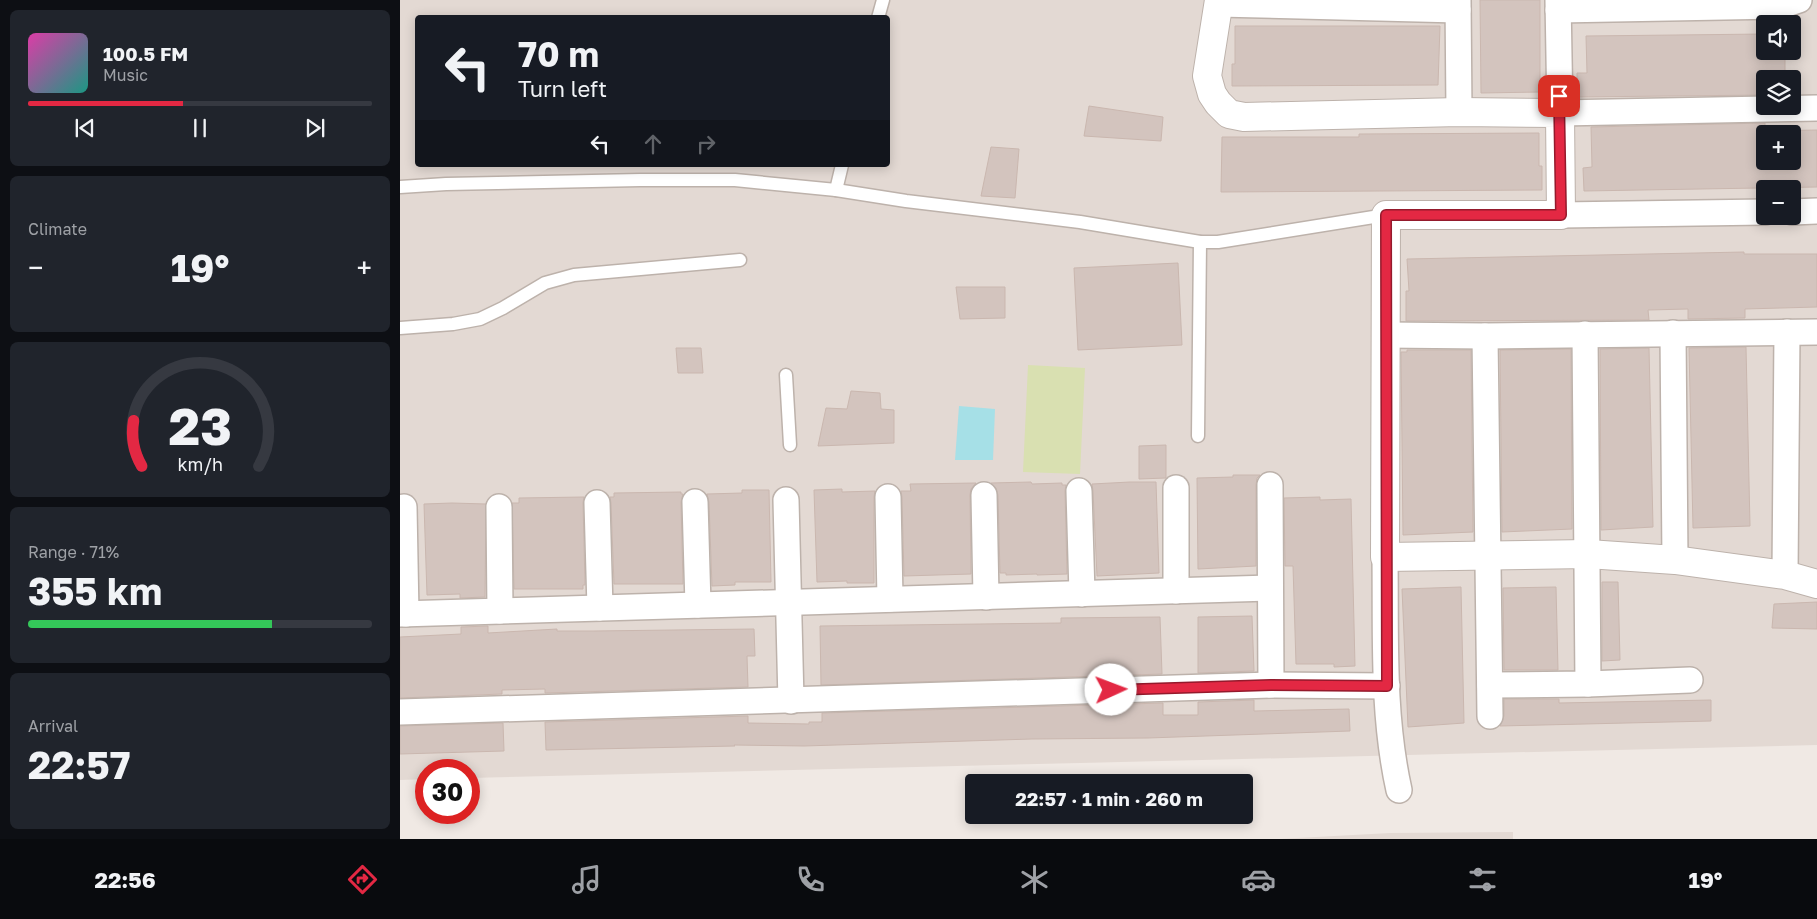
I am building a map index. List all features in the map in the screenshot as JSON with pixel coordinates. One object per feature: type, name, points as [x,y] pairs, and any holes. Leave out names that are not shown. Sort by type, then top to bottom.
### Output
[{"type":"street","points":[[1561,215],[1558,5],[1781,6],[1799,0]]},
{"type":"street","points":[[1459,112],[1458,5],[1218,2],[1207,76],[1212,94],[1218,103],[1229,114],[1244,117],[1459,112],[1560,113],[1817,108]]},
{"type":"street","points":[[1399,790],[1390,740],[1387,686],[1385,557],[1386,215],[1756,212]]},
{"type":"street","points":[[1801,212],[1817,212]]},
{"type":"street","points":[[1785,575],[1787,332]]},
{"type":"street","points":[[1385,335],[1485,336],[1817,332]]},
{"type":"street","points":[[1673,333],[1675,560]]},
{"type":"street","points":[[1586,334],[1588,684]]},
{"type":"street","points":[[1485,336],[1490,716]]},
{"type":"street","points":[[1270,485],[1271,685]]},
{"type":"street","points":[[1176,488],[1176,591]]},
{"type":"street","points":[[1079,491],[1082,594]]},
{"type":"street","points":[[984,495],[986,597]]},
{"type":"street","points":[[888,497],[890,599]]},
{"type":"street","points":[[786,500],[791,701]]},
{"type":"street","points":[[695,502],[698,605]]},
{"type":"street","points":[[597,503],[600,608]]},
{"type":"street","points":[[404,507],[403,614],[1270,588]]},
{"type":"street","points":[[499,508],[500,611]]},
{"type":"street","points":[[1385,557],[1588,554],[1675,560],[1785,575],[1817,584]]},
{"type":"street","points":[[1490,685],[1690,680]]},
{"type":"street","points":[[400,712],[1271,685],[1387,686]]},
{"type":"lane","points":[[879,15],[882,0]]},
{"type":"lane","points":[[836,190],[842,167]]},
{"type":"lane","points":[[400,187],[446,184],[630,180],[735,180],[836,190],[906,201],[1080,222],[1200,242],[1218,242],[1386,215]]},
{"type":"lane","points":[[1198,436],[1200,242]]},
{"type":"lane","points":[[400,328],[453,324],[480,319],[546,283],[574,275],[740,260]]},
{"type":"lane","points":[[786,374],[790,445]]},
{"type":"shaded area","points":[[400,0],[1817,0],[1817,745],[480,778],[480,759],[415,759],[415,779],[400,780]]},
{"type":"shaded area","points":[[1513,832],[1513,839],[1279,839],[1390,833]]},
{"type":"green space","points":[[1028,365],[1085,368],[1080,474],[1023,472]]},
{"type":"water","points":[[959,406],[995,409],[993,460],[955,460]]},
{"type":"building","points":[[1480,0],[1540,0],[1540,92],[1481,93]]},
{"type":"building","points":[[1235,26],[1440,26],[1438,85],[1232,86],[1232,64],[1235,64]]},
{"type":"building","points":[[1756,34],[1756,60],[1785,60],[1785,70],[1756,70],[1756,95],[1577,97],[1577,73],[1587,73],[1586,36]]},
{"type":"building","points":[[1089,106],[1163,117],[1161,141],[1084,136]]},
{"type":"building","points":[[1765,123],[1765,125],[1756,125],[1756,170],[1801,170],[1801,130],[1817,130],[1817,187],[1801,187],[1801,180],[1756,180],[1756,188],[1584,191],[1583,168],[1592,167],[1591,127]]},
{"type":"building","points":[[1539,133],[1539,166],[1542,166],[1542,190],[1221,192],[1222,137],[1359,137],[1359,134]]},
{"type":"building","points":[[991,147],[1019,149],[1015,198],[981,196]]},
{"type":"building","points":[[1744,252],[1744,254],[1817,254],[1817,307],[1745,309],[1745,318],[1688,319],[1688,309],[1648,310],[1649,320],[1406,321],[1406,291],[1409,291],[1407,259]]},
{"type":"building","points":[[1178,263],[1182,345],[1078,350],[1074,268]]},
{"type":"building","points":[[956,287],[1005,287],[1005,318],[960,319]]},
{"type":"building","points":[[1746,347],[1750,526],[1693,528],[1689,348]]},
{"type":"building","points":[[676,348],[701,348],[703,373],[678,373]]},
{"type":"building","points":[[1649,348],[1653,527],[1601,530],[1600,349]]},
{"type":"building","points":[[1571,349],[1572,529],[1502,532],[1500,350]]},
{"type":"building","points":[[1407,350],[1471,350],[1473,532],[1403,535],[1401,352],[1407,352]]},
{"type":"building","points":[[851,391],[880,393],[881,409],[894,410],[894,443],[818,446],[826,408],[847,409]]},
{"type":"building","points":[[1166,445],[1166,478],[1139,479],[1139,446]]},
{"type":"building","points":[[1233,475],[1260,475],[1257,478],[1256,485],[1256,566],[1198,569],[1197,478],[1233,477]]},
{"type":"building","points":[[1031,482],[1032,484],[1062,483],[1062,485],[1066,485],[1067,574],[1006,575],[1006,573],[1000,573],[998,495],[996,488],[991,483]]},
{"type":"building","points":[[1156,482],[1159,573],[1097,576],[1092,484]]},
{"type":"building","points":[[976,483],[971,489],[970,495],[971,574],[904,576],[901,491],[911,491],[910,484]]},
{"type":"building","points":[[842,489],[842,492],[875,491],[874,583],[847,583],[847,581],[817,582],[814,490]]},
{"type":"building","points":[[742,490],[769,490],[771,582],[735,582],[735,585],[712,586],[709,502],[707,494],[742,493]]},
{"type":"building","points":[[681,492],[683,494],[681,502],[683,584],[614,584],[610,497],[614,497],[614,493]]},
{"type":"building","points":[[584,497],[585,585],[583,585],[583,589],[514,589],[512,503],[519,503],[519,498]]},
{"type":"building","points":[[1320,497],[1320,500],[1351,499],[1355,666],[1334,667],[1334,664],[1296,664],[1293,566],[1285,566],[1284,498]]},
{"type":"building","points":[[424,504],[486,504],[485,597],[460,598],[460,594],[427,595]]},
{"type":"building","points":[[1602,582],[1618,582],[1620,660],[1602,661]]},
{"type":"building","points":[[1461,587],[1464,723],[1408,727],[1402,589]]},
{"type":"building","points":[[1556,587],[1558,670],[1504,670],[1503,588]]},
{"type":"building","points":[[1817,602],[1817,629],[1772,628],[1774,604]]},
{"type":"building","points":[[1252,616],[1254,671],[1198,673],[1198,617]]},
{"type":"building","points":[[1160,617],[1162,674],[821,685],[820,626],[1061,623],[1061,618]]},
{"type":"building","points":[[488,626],[488,633],[557,629],[557,631],[754,629],[755,656],[747,656],[748,687],[545,693],[545,689],[502,690],[502,694],[400,698],[400,637],[461,634],[461,627]]},
{"type":"building","points":[[1504,699],[1559,699],[1559,703],[1711,700],[1711,721],[1500,726],[1504,716]]},
{"type":"building","points":[[1254,700],[1254,711],[1349,709],[1350,731],[1148,738],[546,750],[545,722],[748,716],[748,723],[809,724],[809,722],[822,722],[822,713],[1163,703],[1163,715],[1198,715],[1198,702]]},
{"type":"building","points":[[503,723],[504,751],[400,754],[400,726]]},
{"type":"route","points":[[1111,690],[1271,685],[1387,686],[1385,557],[1386,215],[1561,215],[1559,96]]}]
